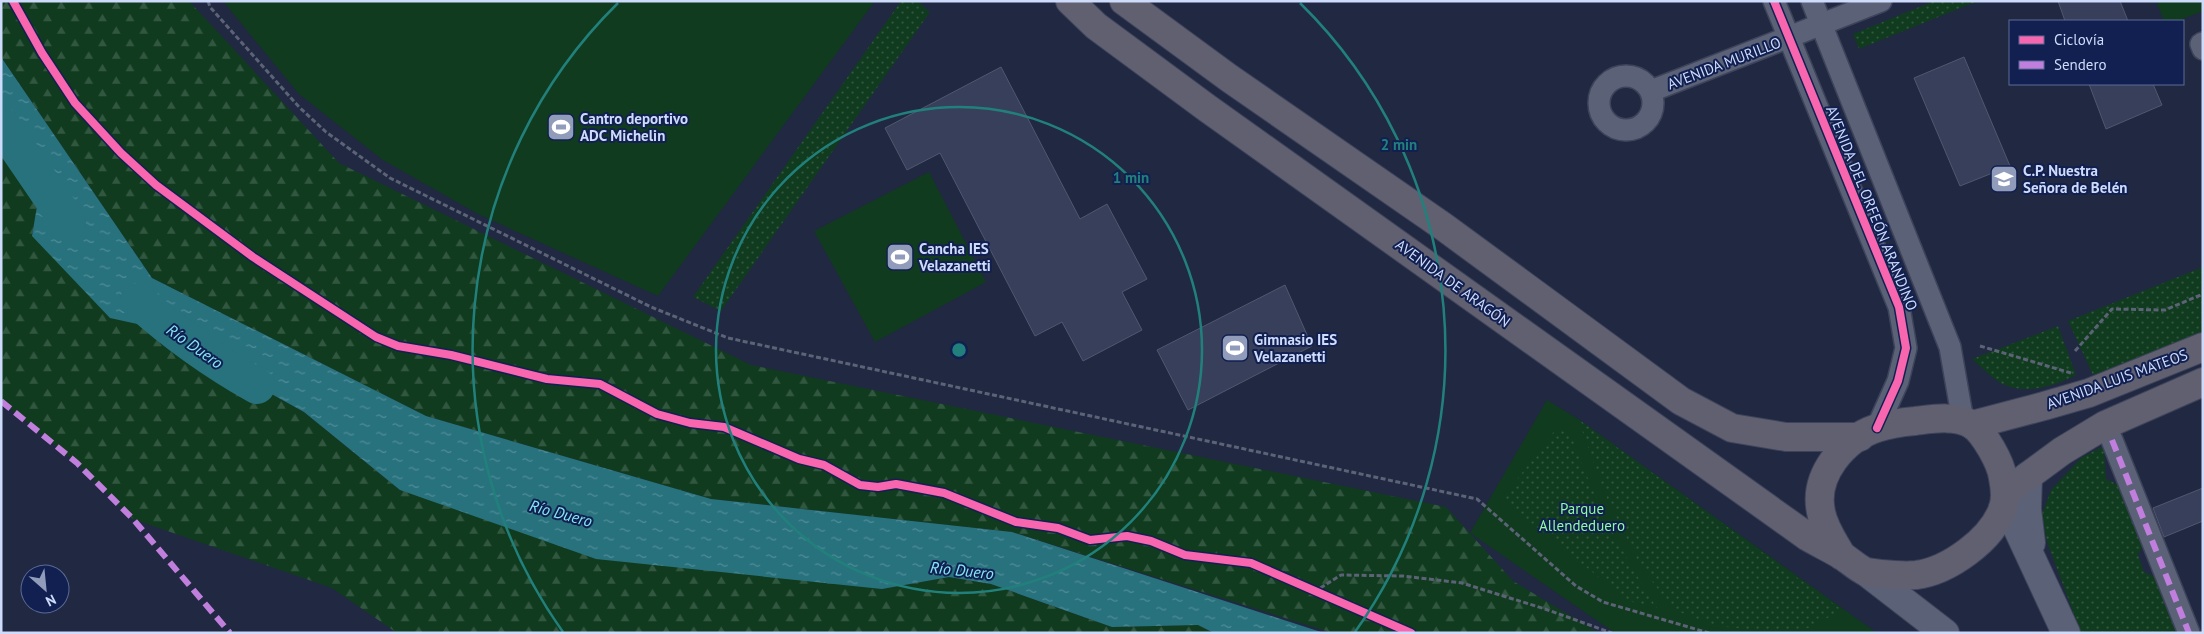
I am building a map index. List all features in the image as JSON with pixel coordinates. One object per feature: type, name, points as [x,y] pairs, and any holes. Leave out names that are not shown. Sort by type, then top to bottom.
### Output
[{"type":"highway","name":"AVENIDA DE ARAGÓN","points":[[1070,1],[1096,26],[1206,106],[1792,526],[1842,556]]},
{"type":"highway","points":[[1124,1],[1229,78],[1444,227],[1681,401],[1732,428],[1786,437],[1868,433],[1903,422],[1936,418],[1967,423],[1991,448],[2003,474],[2004,501],[1996,523],[1982,539],[1959,559],[1916,575],[1890,575],[1866,572],[1842,556],[1826,528],[1820,511],[1820,493],[1823,477],[1830,463],[1843,450],[1868,433]]},
{"type":"highway","name":"AVENIDA LUIS MATEOS","points":[[1967,423],[2044,406],[2089,393],[2203,347]]},
{"type":"highway","points":[[2004,501],[2028,476],[2062,451],[2105,425],[2203,382]]},
{"type":"street","name":"AVENIDA DEL ORFEÓN ARANDINO","points":[[1774,1],[1901,314],[1906,348],[1905,354],[1893,394],[1868,433]]},
{"type":"street","name":"AVENIDA DEL ORFEÓN ARANDINO","points":[[1812,1],[1950,348],[1967,423]]},
{"type":"street","name":"AVENIDA MURILLO","points":[[1651,91],[1881,1]]},
{"type":"street","points":[[2203,43],[2201,44],[2203,49]]},
{"type":"street","points":[[2112,440],[2189,633]]},
{"type":"street","points":[[2028,476],[2028,526],[2035,567]]},
{"type":"street","points":[[2004,501],[2066,633]]},
{"type":"street","points":[[1866,572],[1944,633]]},
{"type":"path","points":[[208,1],[210,7],[299,108],[326,132],[390,178],[667,313],[728,338],[1477,499],[1576,586],[1603,602],[1709,633]]},
{"type":"path","points":[[2075,351],[2112,308],[2165,310],[2203,294]]},
{"type":"path","points":[[1980,346],[2074,374]]},
{"type":"path","points":[[1314,592],[1341,575],[1402,576],[1462,583],[1545,609],[1612,633]]},
{"type":"path","points":[[1305,588],[1323,596]]},
{"type":"green space","points":[[1,1],[189,1],[339,163],[751,365],[1446,507],[1513,581],[1599,633],[1333,633],[1012,532],[711,499],[426,416],[152,278],[1,57]]},
{"type":"green space","name":"Cantro deportivo ADC Michelin","points":[[223,1],[875,1],[658,296],[478,214],[383,160],[299,94]]},
{"type":"green space","points":[[901,1],[918,1],[930,12],[721,311],[693,297]]},
{"type":"green space","points":[[1934,1],[1978,1],[1859,49],[1853,34]]},
{"type":"green space","points":[[2156,1],[2203,1],[2203,11],[2180,20],[2164,20]]},
{"type":"green space","points":[[1,124],[41,182],[32,236],[166,326],[216,363],[304,412],[400,490],[882,589],[949,577],[991,584],[1112,627],[1198,625],[1214,633],[397,633],[332,588],[133,519],[77,463],[1,401]]},
{"type":"green space","name":"Cancha IES Velazanetti","points":[[929,172],[986,282],[875,342],[814,231]]},
{"type":"green space","points":[[2203,267],[2203,332],[2093,375],[2068,321]]},
{"type":"green space","points":[[2058,326],[2076,375],[2057,383],[2036,388],[2015,388],[1996,380],[1972,359]]},
{"type":"green space","name":"Parque Allendeduero","points":[[1547,400],[1578,419],[1877,633],[1615,633],[1470,533]]},
{"type":"green space","points":[[1578,419],[1842,610],[1809,628],[1766,631],[1716,626],[1674,610],[1641,567],[1605,494]]},
{"type":"green space","points":[[1555,430],[1570,432],[1608,523],[1631,566],[1657,608],[1628,601],[1502,499]]},
{"type":"green space","points":[[2104,446],[2106,479],[2119,485],[2139,520],[2136,535],[2148,544],[2138,554],[2144,572],[2160,579],[2165,589],[2164,601],[2166,606],[2185,633],[2081,633],[2047,542],[2042,514],[2051,490],[2082,457]]},
{"type":"water","points":[[1,57],[152,278],[426,416],[711,499],[1012,532],[1324,633],[1214,633],[1198,625],[1112,627],[991,584],[949,577],[882,589],[596,559],[400,490],[304,412],[216,363],[174,332],[110,318],[32,236],[41,182],[1,122]]},
{"type":"building","points":[[2058,1],[2120,1],[2128,20],[2065,20]]},
{"type":"building","points":[[1964,57],[2010,166],[1960,186],[1914,78]]},
{"type":"building","points":[[1001,67],[1080,219],[1107,204],[1147,279],[1122,292],[1142,330],[1083,361],[1062,322],[1035,336],[940,153],[907,170],[885,128]]},
{"type":"building","points":[[2089,85],[2153,85],[2162,105],[2106,129]]},
{"type":"building","name":"Gimnasio IES Velazanetti","points":[[1285,285],[1312,346],[1188,410],[1157,350]]},
{"type":"building","points":[[2203,488],[2203,521],[2164,537],[2153,508]]},
{"type":"waterway","name":"Río Duero","points":[[1,124],[68,222]]},
{"type":"waterway","name":"Río Duero","points":[[138,301],[195,347],[257,386]]},
{"type":"marked path","points":[[1,401],[77,463],[133,519],[230,633]]},
{"type":"marked path","points":[[2112,440],[2189,633]]},
{"type":"cycle path","points":[[13,1],[42,53],[75,103],[121,153],[156,185],[253,257],[376,337],[398,346],[451,355],[547,379],[600,384],[657,414],[690,423],[724,427],[799,459],[824,465],[860,485],[878,487],[896,484],[944,493],[1016,522],[1058,528],[1090,540],[1127,536],[1151,541],[1185,555],[1251,563],[1411,633]]},
{"type":"cycle path","points":[[1774,1],[1899,307],[1906,348],[1898,381],[1877,428]]},
{"type":"place","name":"Cantro deportivo ADC Michelin","points":[[561,127]]},
{"type":"place","name":"C.P. Nuestra Señora de Belén","points":[[2004,179]]},
{"type":"place","name":"Cancha IES Velazanetti","points":[[900,257]]},
{"type":"place","name":"Gimnasio IES Velazanetti","points":[[1235,348]]}]
